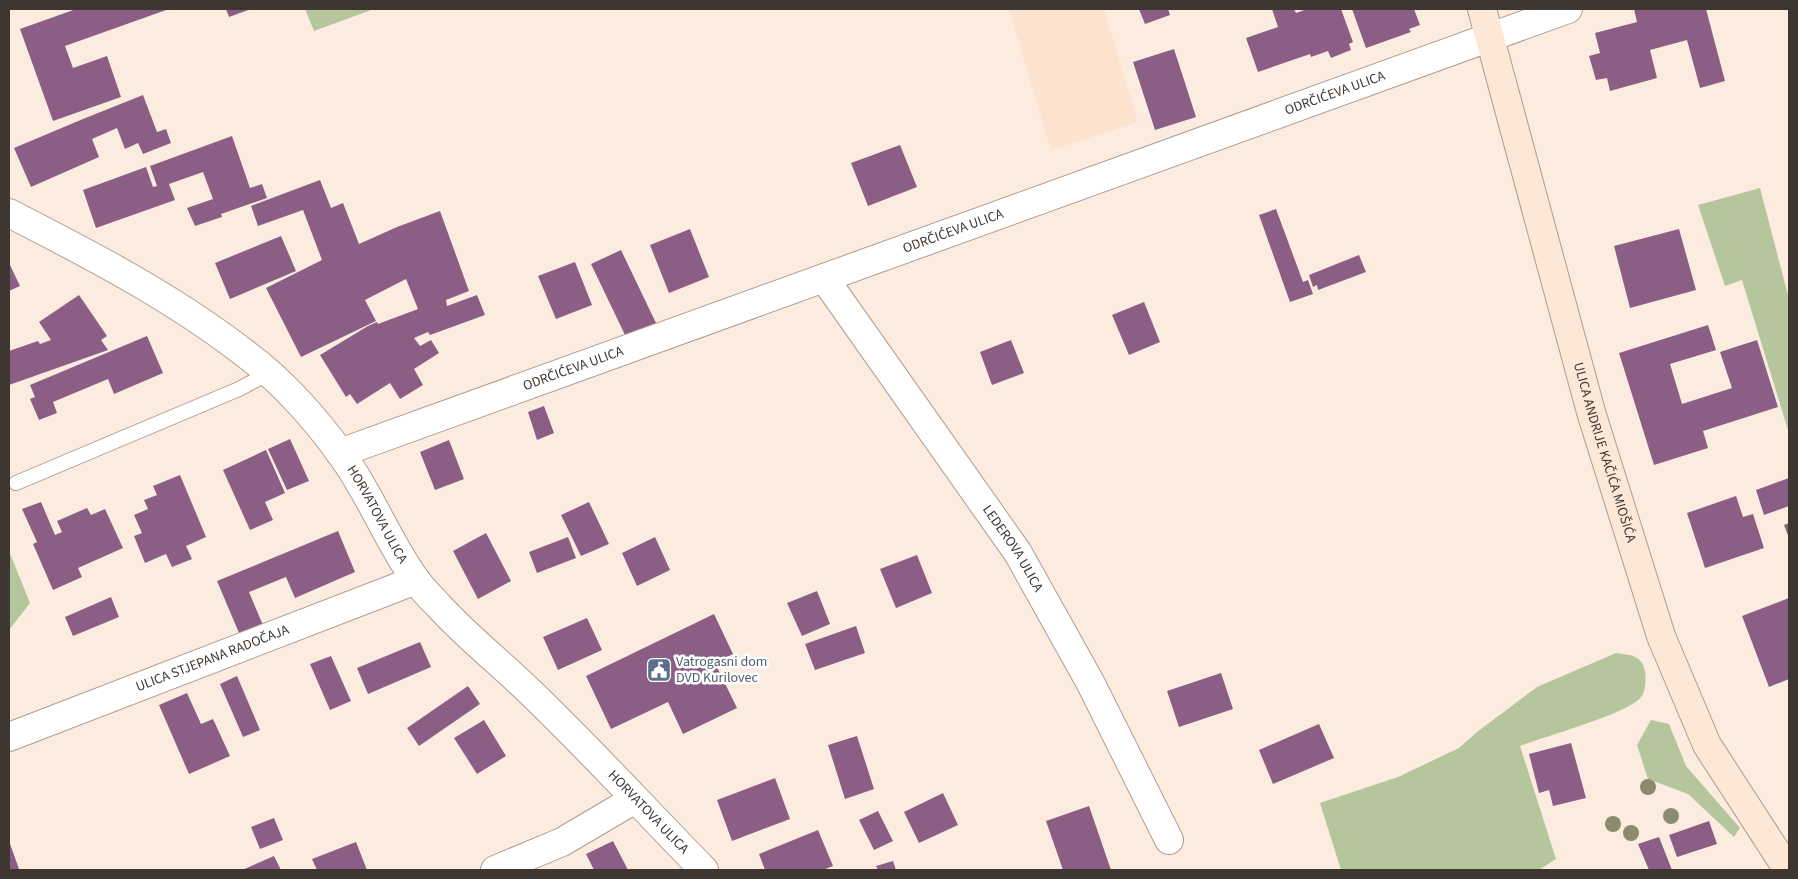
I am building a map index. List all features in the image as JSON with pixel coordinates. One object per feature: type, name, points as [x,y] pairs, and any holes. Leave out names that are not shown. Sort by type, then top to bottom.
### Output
[{"type":"main road","name":"ULICA ANDRIJE KAČIĆA MIOŠIĆA","points":[[1482,9],[1591,412],[1660,636],[1707,745],[1788,870]]},
{"type":"street","name":"ODRČIĆEVA ULICA","points":[[340,453],[1568,9]]},
{"type":"street","name":"HORVATOVA ULICA","points":[[9,213],[79,249],[159,295],[249,356],[269,373],[303,408],[340,453],[366,491],[416,580],[440,607],[527,689],[704,870]]},
{"type":"street","name":"LEDEROVA ULICA","points":[[824,278],[1018,553],[1090,682],[1168,840]]},
{"type":"street","name":"ULICA STJEPANA RADOČAJA","points":[[9,737],[416,580]]},
{"type":"street","points":[[495,870],[562,842],[635,799]]},
{"type":"lane","points":[[16,483],[239,389],[269,373]]},
{"type":"shaded area","points":[[1009,9],[1104,9],[1138,122],[1051,150]]},
{"type":"green space","points":[[305,9],[374,9],[314,31]]},
{"type":"green space","points":[[1760,188],[1789,299],[1788,430],[1742,280],[1725,286],[1698,205]]},
{"type":"green space","points":[[9,551],[30,603],[9,630]]},
{"type":"green space","points":[[1616,653],[1635,657],[1641,662],[1645,674],[1645,685],[1641,697],[1634,703],[1604,717],[1520,746],[1556,859],[1539,870],[1341,870],[1320,803],[1398,777],[1459,748],[1477,732],[1537,687]]},
{"type":"green space","points":[[1651,720],[1669,724],[1686,766],[1740,828],[1734,837],[1688,794],[1648,779],[1637,745]]},
{"type":"building","points":[[76,9],[169,9],[65,46],[73,68],[107,56],[121,97],[53,121],[20,29]]},
{"type":"building","points":[[226,9],[251,9],[229,17]]},
{"type":"building","points":[[1139,9],[1168,9],[1170,15],[1145,24]]},
{"type":"building","points":[[1272,9],[1294,9],[1296,13],[1307,9],[1341,9],[1353,42],[1349,44],[1351,50],[1331,58],[1328,51],[1311,57],[1310,54],[1258,72],[1246,38],[1278,27]]},
{"type":"building","points":[[1352,9],[1414,9],[1420,25],[1409,29],[1411,32],[1366,48]]},
{"type":"building","points":[[1634,9],[1706,9],[1725,81],[1700,88],[1687,40],[1650,50],[1657,78],[1610,91],[1607,78],[1596,80],[1589,56],[1600,53],[1595,33],[1637,22]]},
{"type":"building","points":[[1174,49],[1196,117],[1155,130],[1133,62]]},
{"type":"building","points":[[143,95],[157,132],[166,129],[171,143],[143,154],[138,143],[125,149],[117,128],[92,139],[99,157],[31,187],[14,148]]},
{"type":"building","points":[[232,136],[250,188],[262,184],[267,198],[221,214],[222,217],[195,226],[187,208],[213,199],[203,172],[169,184],[175,200],[96,228],[83,190],[146,167],[153,187],[157,186],[150,166]]},
{"type":"building","points":[[900,145],[917,187],[868,206],[851,163]]},
{"type":"building","points":[[320,180],[331,208],[343,203],[359,244],[440,211],[469,291],[446,300],[447,306],[477,295],[485,315],[430,335],[428,332],[414,338],[420,346],[431,340],[439,353],[414,369],[423,385],[400,399],[390,383],[357,404],[350,394],[346,397],[320,355],[368,326],[418,309],[406,279],[365,300],[376,321],[301,357],[266,288],[322,260],[303,210],[258,226],[251,206]]},
{"type":"building","points":[[1276,209],[1303,282],[1308,280],[1313,294],[1290,302],[1259,215]]},
{"type":"building","points":[[690,229],[709,277],[669,293],[650,245]]},
{"type":"building","points":[[1679,229],[1696,290],[1630,308],[1614,246]]},
{"type":"building","points":[[281,236],[296,271],[230,299],[215,263]]},
{"type":"building","points":[[621,250],[656,323],[626,337],[591,264]]},
{"type":"building","points":[[1359,255],[1366,272],[1318,290],[1317,285],[1313,287],[1309,275]]},
{"type":"building","points":[[575,262],[592,305],[556,319],[538,276]]},
{"type":"building","points":[[9,263],[20,286],[9,291]]},
{"type":"building","points":[[79,295],[107,336],[101,340],[108,350],[9,385],[9,351],[38,341],[40,344],[51,340],[39,322]]},
{"type":"building","points":[[1144,302],[1160,342],[1129,355],[1112,315]]},
{"type":"building","points":[[1708,325],[1716,350],[1670,364],[1682,404],[1732,388],[1720,352],[1757,340],[1778,407],[1703,431],[1708,448],[1654,465],[1619,353]]},
{"type":"building","points":[[147,336],[163,373],[114,394],[108,379],[53,402],[57,413],[39,420],[30,399],[35,397],[30,385]]},
{"type":"building","points":[[1011,340],[1024,373],[992,385],[980,352]]},
{"type":"building","points":[[544,406],[554,433],[537,440],[528,412]]},
{"type":"building","points":[[290,439],[309,481],[287,490],[268,449]]},
{"type":"building","points":[[449,440],[464,479],[435,490],[420,452]]},
{"type":"building","points":[[266,450],[285,493],[265,502],[273,520],[250,530],[223,470]]},
{"type":"building","points":[[180,475],[206,537],[186,546],[192,559],[172,567],[166,554],[145,563],[134,536],[142,533],[134,515],[148,509],[144,500],[157,495],[153,486]]},
{"type":"building","points":[[1789,478],[1789,506],[1764,515],[1756,490]]},
{"type":"building","points":[[1736,496],[1743,517],[1753,514],[1764,548],[1705,568],[1687,513]]},
{"type":"building","points":[[41,502],[55,535],[62,532],[57,521],[87,508],[91,515],[105,509],[123,548],[78,568],[82,577],[53,590],[33,544],[37,542],[22,509]]},
{"type":"building","points":[[589,502],[609,544],[581,556],[561,515]]},
{"type":"building","points":[[1789,523],[1789,538],[1784,525]]},
{"type":"building","points":[[338,531],[355,572],[295,598],[286,577],[249,592],[265,630],[242,640],[217,581]]},
{"type":"building","points":[[486,533],[511,581],[478,599],[453,551]]},
{"type":"building","points":[[568,537],[576,558],[537,573],[529,552]]},
{"type":"building","points":[[655,537],[670,570],[637,586],[622,553]]},
{"type":"building","points":[[917,555],[932,593],[896,608],[880,569]]},
{"type":"building","points":[[817,591],[830,624],[802,636],[787,603]]},
{"type":"building","points":[[111,597],[119,617],[73,636],[65,617]]},
{"type":"building","points":[[1789,598],[1789,679],[1769,687],[1742,616]]},
{"type":"building","name":"Vatrogasni dom DVD Kurilovec","points":[[714,614],[733,654],[715,663],[737,708],[683,734],[668,702],[611,729],[586,676]]},
{"type":"building","points":[[587,618],[602,650],[558,670],[543,637]]},
{"type":"building","points":[[856,626],[865,653],[815,670],[805,644]]},
{"type":"building","points":[[420,642],[431,667],[368,694],[357,668]]},
{"type":"building","points":[[331,656],[351,701],[330,710],[310,664]]},
{"type":"building","points":[[1221,673],[1233,709],[1179,727],[1167,691]]},
{"type":"building","points":[[237,676],[260,730],[243,737],[220,684]]},
{"type":"building","points":[[468,686],[480,704],[419,746],[407,728]]},
{"type":"building","points":[[187,693],[201,724],[213,719],[230,756],[189,774],[159,705]]},
{"type":"building","points":[[484,720],[506,756],[477,774],[454,738]]},
{"type":"building","points":[[1319,724],[1334,758],[1273,784],[1259,750]]},
{"type":"building","points":[[857,736],[874,789],[845,799],[828,745]]},
{"type":"building","points":[[1571,743],[1586,798],[1553,806],[1549,790],[1539,793],[1529,754]]},
{"type":"building","points":[[775,778],[790,819],[732,841],[717,800]]},
{"type":"building","points":[[943,793],[958,825],[919,843],[904,812]]},
{"type":"building","points":[[1089,806],[1111,870],[1063,870],[1046,821]]},
{"type":"building","points":[[878,811],[893,841],[874,850],[859,820]]},
{"type":"building","points":[[274,818],[283,840],[260,849],[251,827]]},
{"type":"building","points":[[1709,821],[1717,844],[1677,857],[1669,835]]},
{"type":"building","points":[[818,830],[833,866],[823,870],[765,870],[759,854]]},
{"type":"building","points":[[1659,837],[1672,870],[1649,870],[1638,844]]},
{"type":"building","points":[[9,841],[19,869],[9,870]]},
{"type":"building","points":[[613,841],[628,870],[594,870],[586,854]]},
{"type":"building","points":[[356,842],[367,870],[317,870],[312,859]]},
{"type":"building","points":[[274,856],[281,870],[242,870]]},
{"type":"building","points":[[893,861],[896,870],[878,870],[876,866]]},
{"type":"place","name":"Vatrogasni dom DVD Kurilovec","points":[[659,670]]}]
